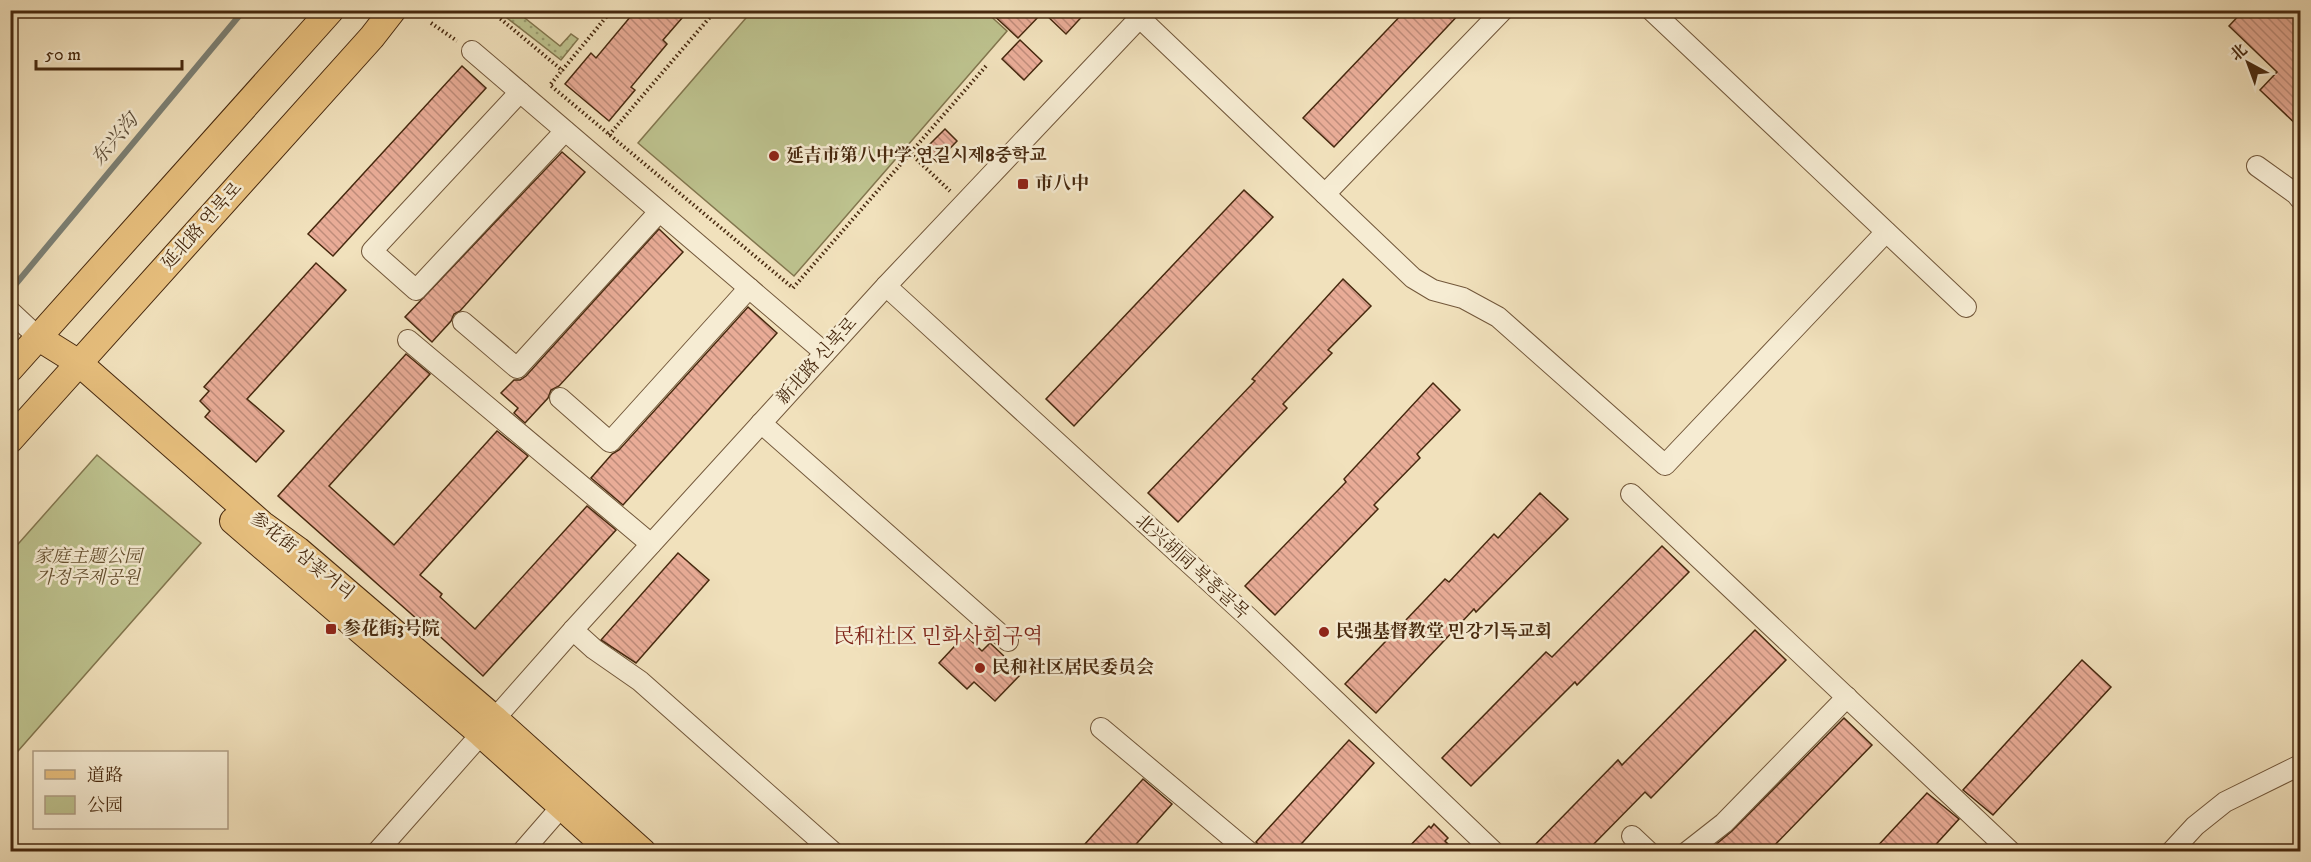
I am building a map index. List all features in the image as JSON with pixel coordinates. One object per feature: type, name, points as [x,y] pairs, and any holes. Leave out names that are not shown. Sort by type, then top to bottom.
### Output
[{"type":"main road","points":[[10,369],[332,10]]},
{"type":"main road","name":"延北路 연북로","points":[[10,440],[372,37],[393,10]]},
{"type":"main road","name":"参花街 삼꽃거리","points":[[39,338],[262,547],[643,852]]},
{"type":"main road","name":"参花街 삼꽃거리","points":[[487,726],[562,806],[612,852]]},
{"type":"street","points":[[1325,194],[1503,10]]},
{"type":"street","points":[[1651,10],[1966,307]]},
{"type":"street","points":[[1143,14],[1413,278],[1433,290],[1463,298],[1498,318],[1665,465],[1886,232]]},
{"type":"street","name":"新北路 신북로","points":[[377,852],[573,630],[886,286],[1143,14]]},
{"type":"street","points":[[472,51],[825,353]]},
{"type":"street","points":[[520,92],[372,251],[416,290],[565,131]]},
{"type":"street","points":[[2257,166],[2301,199]]},
{"type":"street","points":[[463,322],[517,368],[660,212]]},
{"type":"street","name":"北兴胡同 북흥골목","points":[[886,286],[1249,618],[1494,852]]},
{"type":"street","points":[[560,398],[610,442],[749,288]]},
{"type":"street","name":"参花街 삼꽃거리","points":[[11,311],[39,338]]},
{"type":"street","points":[[408,340],[651,544]]},
{"type":"street","points":[[761,423],[1008,640]]},
{"type":"street","points":[[1632,494],[2011,852]]},
{"type":"street","points":[[573,630],[640,681],[833,852]]},
{"type":"street","points":[[1687,852],[1724,823],[1846,697]]},
{"type":"street","points":[[1101,728],[1249,852]]},
{"type":"street","points":[[2171,852],[2195,826],[2225,802],[2301,765]]},
{"type":"street","points":[[522,852],[562,806]]},
{"type":"street","points":[[1632,836],[1649,852]]},
{"type":"path","points":[[490,10],[563,70]]},
{"type":"path","points":[[612,10],[550,85],[793,288],[986,66]]},
{"type":"path","points":[[609,135],[716,10]]},
{"type":"path","points":[[431,22],[472,51]]},
{"type":"path","points":[[910,153],[964,204]]},
{"type":"green space","points":[[498,11],[516,11],[560,46],[571,34],[578,39],[561,60]]},
{"type":"green space","points":[[752,11],[985,11],[1007,31],[794,276],[638,143]]},
{"type":"green space","name":"家庭主题公园 가정주제공원","points":[[97,455],[201,543],[11,759],[11,552]]},
{"type":"building","points":[[636,10],[689,10],[663,40],[667,44],[631,87],[635,90],[609,121],[565,84],[591,53],[596,58]]},
{"type":"building","points":[[988,10],[1088,10],[1066,34],[1043,12],[1018,38]]},
{"type":"building","points":[[1406,10],[1463,10],[1334,147],[1303,118]]},
{"type":"building","points":[[2244,10],[2301,10],[2301,129],[2260,90],[2277,72],[2229,26]]},
{"type":"building","points":[[1020,40],[1042,61],[1024,80],[1002,59]]},
{"type":"building","points":[[462,66],[486,88],[333,256],[308,234]]},
{"type":"building","points":[[945,129],[957,141],[937,162],[924,150]]},
{"type":"building","points":[[562,152],[585,172],[460,311],[454,314],[451,321],[432,342],[405,317]]},
{"type":"building","points":[[1244,190],[1273,217],[1074,426],[1046,399]]},
{"type":"building","points":[[659,229],[683,252],[559,386],[551,390],[548,398],[525,423],[514,413],[518,408],[501,393],[514,380],[520,380],[526,376]]},
{"type":"building","points":[[316,263],[346,290],[247,399],[284,431],[256,462],[205,417],[210,411],[200,401],[209,391],[204,387]]},
{"type":"building","points":[[1343,279],[1371,306],[1328,350],[1332,353],[1283,404],[1287,408],[1178,522],[1148,493],[1255,381],[1252,379]]},
{"type":"building","points":[[748,307],[777,333],[623,505],[591,478]]},
{"type":"building","points":[[406,354],[430,374],[329,486],[394,545],[497,431],[528,456],[420,575],[442,594],[440,597],[475,629],[587,506],[616,530],[483,676],[420,618],[418,620],[278,496]]},
{"type":"building","points":[[1433,383],[1460,410],[1417,454],[1420,458],[1374,505],[1378,509],[1275,615],[1245,586],[1346,482],[1344,479]]},
{"type":"building","points":[[1540,493],[1568,519],[1476,612],[1474,609],[1376,713],[1345,684],[1445,579],[1449,582],[1494,534],[1498,538]]},
{"type":"building","points":[[1662,546],[1689,572],[1577,685],[1575,682],[1471,786],[1442,758],[1546,652],[1552,657]]},
{"type":"building","points":[[678,553],[709,580],[636,663],[601,640]]},
{"type":"building","points":[[1755,630],[1786,660],[1651,798],[1645,792],[1586,852],[1528,852],[1618,760],[1622,765]]},
{"type":"building","name":"民和社区居民委员会","points":[[965,635],[982,651],[990,643],[1022,673],[995,701],[974,682],[967,689],[939,663]]},
{"type":"building","points":[[2082,660],[2111,687],[1993,815],[1963,790]]},
{"type":"building","points":[[1844,718],[1872,745],[1768,852],[1707,852],[1732,831]]},
{"type":"building","points":[[1349,740],[1374,763],[1294,852],[1265,852],[1256,842]]},
{"type":"building","points":[[1143,779],[1172,804],[1129,852],[1093,852],[1085,844]]},
{"type":"building","points":[[1927,793],[1959,819],[1929,852],[1872,852]]},
{"type":"building","points":[[1434,824],[1448,838],[1445,841],[1456,852],[1404,852],[1429,826],[1431,828]]},
{"type":"waterway","name":"东兴沟","points":[[10,291],[244,10]]},
{"type":"place","name":"延吉市第八中学 연길시제8중학교","points":[[774,156]]},
{"type":"place","name":"市八中","points":[[1023,184]]},
{"type":"place","name":"参花街3号院","points":[[331,629]]},
{"type":"place","name":"民强基督教堂 민강기독교회","points":[[1324,632]]},
{"type":"place","name":"民和社区居民委员会","points":[[980,668]]},
{"type":"district","name":"民和社区 민화사회구역","points":[[938,637]]}]
